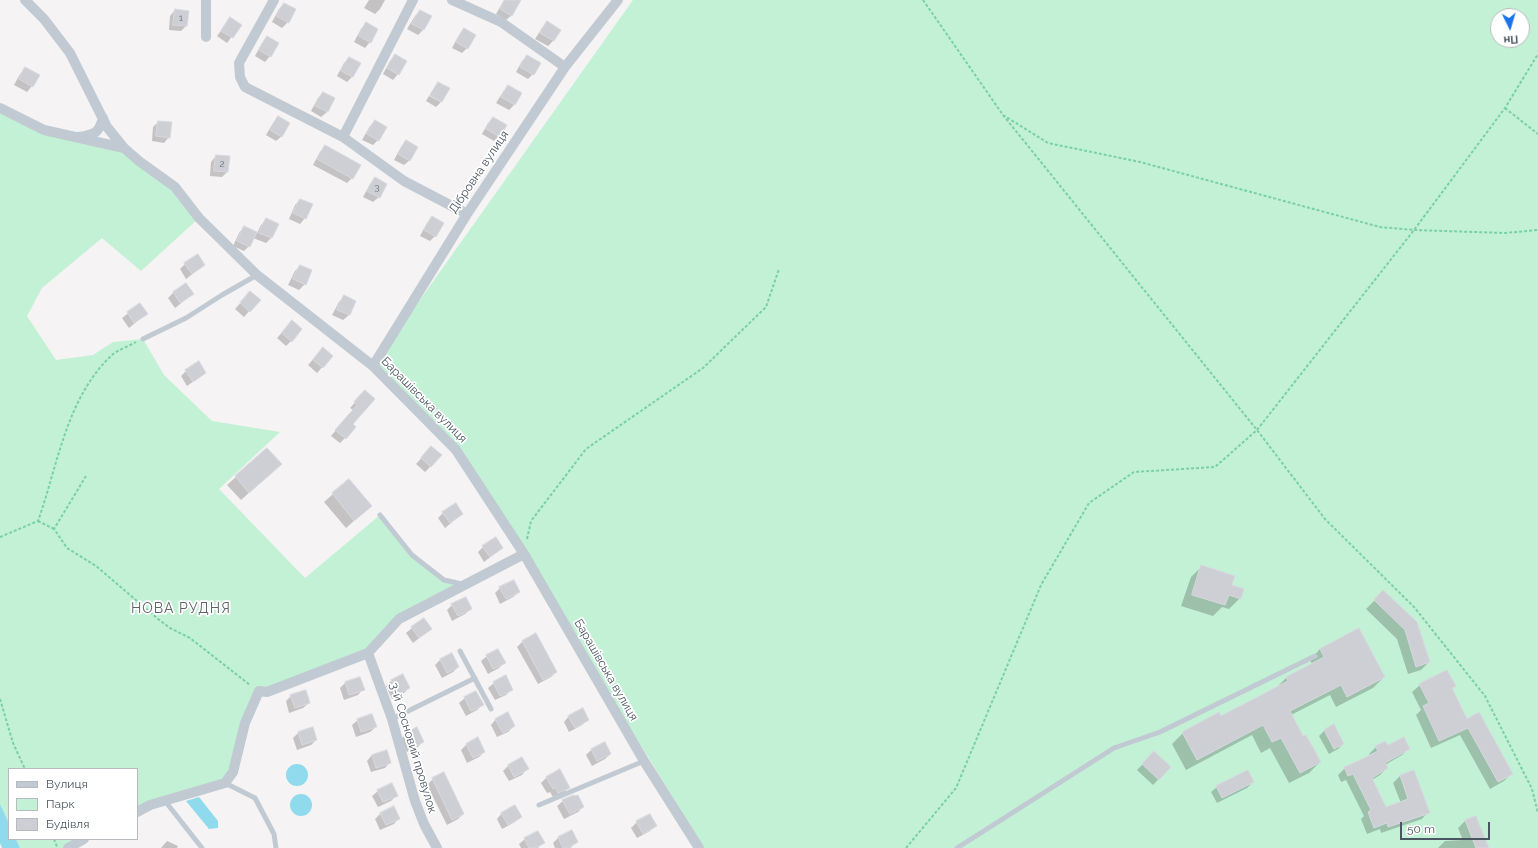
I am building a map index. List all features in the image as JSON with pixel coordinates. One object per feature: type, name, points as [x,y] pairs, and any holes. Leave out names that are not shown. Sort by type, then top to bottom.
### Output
[{"type":"street","points":[[25,0],[44,19],[70,53],[107,126],[124,148]]},
{"type":"street","points":[[206,0],[206,37]]},
{"type":"street","points":[[274,0],[239,63],[240,77],[246,87],[343,137],[404,181],[467,214]]},
{"type":"street","points":[[343,137],[413,0]]},
{"type":"street","points":[[452,0],[501,22],[565,67]]},
{"type":"street","name":"Дібровна вулиця","points":[[373,366],[467,214],[565,67],[618,0]]},
{"type":"street","name":"Барашівська вулиця","points":[[0,108],[44,130],[124,148],[139,161],[175,187],[199,218],[257,275],[373,366],[456,450],[524,554],[644,761],[699,848]]},
{"type":"street","points":[[75,137],[85,136],[96,132],[100,128],[103,118]]},
{"type":"street","points":[[138,811],[150,805],[225,783],[233,772],[245,723],[259,691],[267,692],[368,653],[399,619],[524,554]]},
{"type":"street","name":"3-й Сосновий провулок","points":[[368,653],[392,719],[415,801],[424,824],[437,848]]},
{"type":"street","points":[[68,848],[82,840]]},
{"type":"lane","points":[[143,339],[186,318],[257,275]]},
{"type":"lane","points":[[380,515],[412,555],[444,580],[465,585]]},
{"type":"lane","points":[[460,651],[491,709]]},
{"type":"lane","points":[[957,848],[1114,748],[1160,732],[1315,656]]},
{"type":"lane","points":[[392,719],[475,678]]},
{"type":"lane","points":[[539,805],[644,761]]},
{"type":"lane","points":[[225,783],[255,798],[274,834],[276,848]]},
{"type":"lane","points":[[165,801],[202,848]]},
{"type":"path","points":[[923,0],[1003,115],[1257,430],[1325,519],[1414,607],[1485,696],[1532,789],[1538,813]]},
{"type":"path","points":[[906,848],[956,788],[1041,585],[1089,503],[1134,472],[1215,467],[1257,430],[1414,230],[1505,108],[1538,54]]},
{"type":"path","points":[[1505,108],[1538,134]]},
{"type":"path","points":[[1003,115],[1048,143],[1140,162],[1380,226],[1414,230],[1505,233],[1538,230]]},
{"type":"path","points":[[524,554],[531,521],[586,449],[703,368],[766,307],[779,270]]},
{"type":"path","points":[[0,537],[38,521],[47,496],[63,437],[91,380],[113,354],[143,339]]},
{"type":"path","points":[[54,529],[86,476]]},
{"type":"path","points":[[38,521],[54,529],[67,548],[96,566],[158,619],[170,628],[190,638],[259,691]]},
{"type":"path","points":[[0,699],[13,743],[25,768]]},
{"type":"green space","points":[[633,0],[1538,0],[1538,848],[704,848],[535,573],[456,450],[373,366]]},
{"type":"green space","points":[[0,108],[44,130],[124,148],[175,187],[199,218],[141,271],[102,238],[42,288],[27,316],[56,360],[93,355],[113,342],[143,339],[164,375],[212,421],[280,432],[219,489],[305,578],[380,515],[412,555],[444,580],[465,585],[399,619],[368,653],[267,692],[253,705],[225,783],[138,812],[138,768],[8,768],[8,821],[0,804]]},
{"type":"green space","points":[[16,840],[82,840],[68,848],[20,848]]},
{"type":"water","points":[[297,764],[305,767],[308,775],[305,783],[297,786],[289,783],[286,775],[289,767]]},
{"type":"water","points":[[301,794],[309,797],[312,805],[309,813],[301,816],[293,813],[290,805],[293,797]]},
{"type":"water","points":[[199,797],[218,821],[218,828],[209,829],[186,801]]},
{"type":"water","points":[[0,804],[8,821],[8,840],[16,840],[20,848],[2,848],[0,843]]},
{"type":"building","points":[[505,0],[521,0],[512,16],[500,9]]},
{"type":"building","points":[[284,3],[296,9],[289,23],[276,16]]},
{"type":"building","points":[[175,9],[189,11],[187,26],[173,25]]},
{"type":"building","points":[[420,10],[432,16],[424,30],[412,24]]},
{"type":"building","points":[[230,17],[242,25],[233,38],[221,31]]},
{"type":"building","points":[[547,21],[561,30],[554,41],[540,33]]},
{"type":"building","points":[[366,22],[378,29],[371,43],[359,36]]},
{"type":"building","points":[[464,28],[476,35],[468,49],[456,42]]},
{"type":"building","points":[[267,36],[279,43],[271,57],[259,50]]},
{"type":"building","points":[[395,54],[407,61],[399,75],[387,68]]},
{"type":"building","points":[[527,55],[541,63],[534,75],[520,67]]},
{"type":"building","points":[[349,57],[361,63],[353,77],[341,71]]},
{"type":"building","points":[[25,67],[40,75],[33,87],[19,79]]},
{"type":"building","points":[[438,82],[450,88],[442,102],[430,96]]},
{"type":"building","points":[[508,85],[522,93],[515,105],[501,97]]},
{"type":"building","points":[[323,92],[335,98],[328,112],[315,106]]},
{"type":"building","points":[[278,116],[290,123],[282,137],[270,130]]},
{"type":"building","points":[[493,117],[507,125],[500,137],[486,129]]},
{"type":"building","points":[[375,120],[387,127],[379,141],[367,134]]},
{"type":"building","points":[[158,121],[172,122],[170,138],[156,136]]},
{"type":"building","points":[[406,140],[418,147],[410,161],[398,154]]},
{"type":"building","points":[[325,145],[361,165],[353,179],[317,159]]},
{"type":"building","points":[[216,155],[230,156],[228,172],[214,171]]},
{"type":"building","points":[[375,177],[387,184],[380,198],[367,191]]},
{"type":"building","points":[[300,199],[313,204],[306,219],[293,213]]},
{"type":"building","points":[[432,216],[444,223],[436,237],[424,230]]},
{"type":"building","points":[[266,218],[279,224],[272,238],[259,233]]},
{"type":"building","points":[[244,226],[257,232],[250,247],[237,241]]},
{"type":"building","points":[[198,254],[205,265],[192,274],[184,263]]},
{"type":"building","points":[[300,265],[312,270],[306,285],[293,279]]},
{"type":"building","points":[[186,283],[194,294],[180,303],[173,292]]},
{"type":"building","points":[[250,291],[261,300],[250,312],[240,303]]},
{"type":"building","points":[[344,295],[356,301],[350,315],[337,310]]},
{"type":"building","points":[[140,303],[148,314],[134,323],[127,312]]},
{"type":"building","points":[[292,320],[302,329],[292,342],[282,333]]},
{"type":"building","points":[[323,347],[333,356],[323,368],[313,360]]},
{"type":"building","points":[[199,361],[206,373],[193,382],[185,370]]},
{"type":"building","points":[[365,390],[375,399],[353,424],[356,427],[346,439],[335,430],[357,405],[354,402]]},
{"type":"building","points":[[431,446],[442,455],[431,467],[421,458]]},
{"type":"building","points":[[267,448],[282,464],[249,493],[235,476]]},
{"type":"building","points":[[349,479],[372,506],[354,521],[332,493]]},
{"type":"building","points":[[456,503],[463,514],[450,523],[442,512]]},
{"type":"building","points":[[496,537],[503,548],[490,557],[482,546]]},
{"type":"building","points":[[1201,565],[1235,576],[1232,585],[1244,589],[1241,599],[1229,595],[1225,605],[1192,595]]},
{"type":"building","points":[[514,580],[520,592],[506,599],[499,587]]},
{"type":"building","points":[[1383,590],[1417,622],[1430,662],[1416,667],[1405,630],[1374,600]]},
{"type":"building","points":[[466,597],[472,609],[458,616],[451,604]]},
{"type":"building","points":[[424,618],[432,629],[419,638],[411,627]]},
{"type":"building","points":[[1359,628],[1385,677],[1347,697],[1341,685],[1290,711],[1303,736],[1306,735],[1321,762],[1300,773],[1281,738],[1272,742],[1263,725],[1197,760],[1182,732],[1219,712],[1221,716],[1288,681],[1286,677],[1324,657],[1320,649]]},
{"type":"building","points":[[536,633],[557,672],[543,680],[522,641]]},
{"type":"building","points":[[498,649],[506,663],[493,669],[486,655]]},
{"type":"building","points":[[452,653],[459,667],[447,673],[440,659]]},
{"type":"building","points":[[1447,670],[1456,686],[1452,688],[1467,719],[1479,712],[1513,774],[1498,782],[1468,728],[1439,741],[1423,706],[1429,703],[1419,684]]},
{"type":"building","points":[[403,674],[410,688],[398,694],[391,680]]},
{"type":"building","points":[[506,675],[513,690],[500,696],[493,682]]},
{"type":"building","points":[[360,677],[365,690],[349,695],[345,682]]},
{"type":"building","points":[[306,690],[310,703],[295,708],[290,695]]},
{"type":"building","points":[[476,691],[484,705],[471,711],[464,697]]},
{"type":"building","points":[[583,708],[589,720],[575,728],[568,716]]},
{"type":"building","points":[[508,712],[515,726],[503,733],[495,719]]},
{"type":"building","points":[[372,714],[377,727],[361,732],[357,719]]},
{"type":"building","points":[[1334,724],[1344,744],[1334,749],[1324,730]]},
{"type":"building","points":[[313,727],[317,740],[302,745],[298,732]]},
{"type":"building","points":[[417,727],[424,742],[412,748],[405,734]]},
{"type":"building","points":[[478,737],[485,752],[473,758],[466,744]]},
{"type":"building","points":[[1404,737],[1410,749],[1385,763],[1388,768],[1372,778],[1386,807],[1408,799],[1400,775],[1414,770],[1430,813],[1388,827],[1387,823],[1374,828],[1368,812],[1371,810],[1353,774],[1348,776],[1344,767],[1378,751],[1375,746],[1385,741],[1388,745]]},
{"type":"building","points":[[605,742],[611,754],[597,761],[591,749]]},
{"type":"building","points":[[387,750],[391,763],[376,768],[372,755]]},
{"type":"building","points":[[1154,751],[1171,767],[1159,780],[1142,764]]},
{"type":"building","points":[[522,757],[529,769],[514,777],[508,765]]},
{"type":"building","points":[[560,769],[570,788],[558,793],[555,787],[553,789],[546,777]]},
{"type":"building","points":[[1248,770],[1254,782],[1222,798],[1216,786]]},
{"type":"building","points":[[444,772],[464,814],[452,820],[432,778]]},
{"type":"building","points":[[392,783],[398,796],[383,802],[377,790]]},
{"type":"building","points":[[578,795],[584,807],[570,814],[562,800]]},
{"type":"building","points":[[515,805],[522,817],[508,825],[501,813]]},
{"type":"building","points":[[394,806],[400,819],[386,825],[380,813]]},
{"type":"building","points":[[650,814],[657,826],[643,834],[636,821]]},
{"type":"building","points":[[1476,816],[1489,848],[1476,848],[1465,820]]},
{"type":"building","points":[[572,830],[578,842],[567,848],[563,848],[558,837]]},
{"type":"building","points":[[538,831],[545,843],[535,848],[529,848],[524,838]]},
{"type":"district","name":"НОВА РУДНЯ","points":[[181,609]]}]
